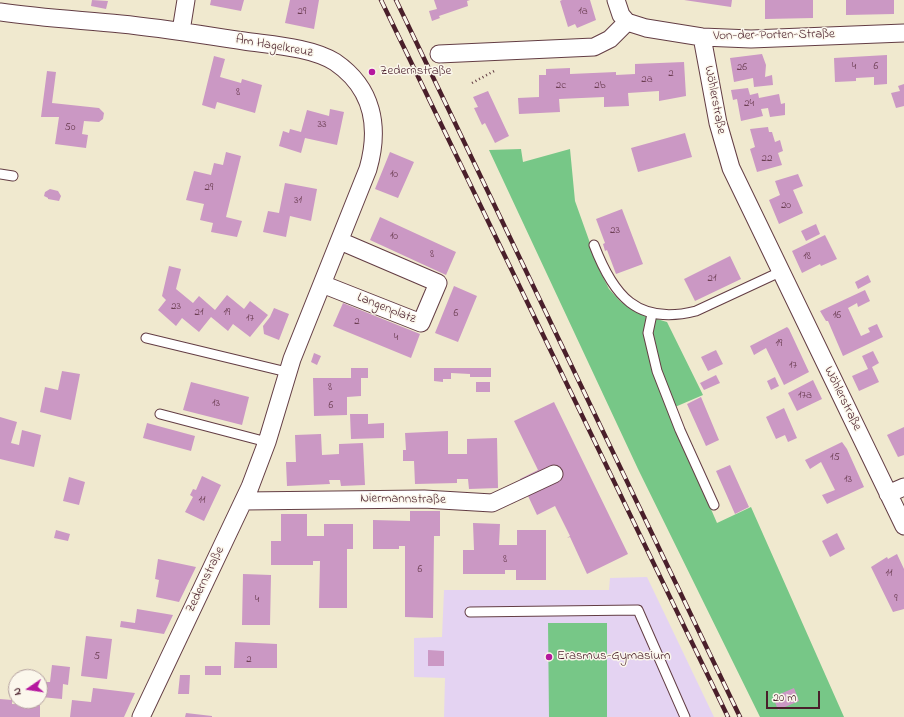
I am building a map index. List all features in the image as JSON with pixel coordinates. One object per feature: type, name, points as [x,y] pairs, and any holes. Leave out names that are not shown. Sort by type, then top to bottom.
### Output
[{"type":"street","points":[[180,31],[186,0]]},
{"type":"street","points":[[439,54],[594,47],[610,39],[627,22],[621,15],[616,0]]},
{"type":"street","name":"Am Hagelkreuz","points":[[0,12],[180,31],[283,46],[312,53],[329,59],[352,77],[362,91],[372,114],[374,128]]},
{"type":"street","name":"Von-der-Porten-Straße","points":[[627,22],[646,28],[702,37],[751,39],[904,32]]},
{"type":"street","name":"Wöhlerstraße","points":[[702,37],[718,123],[731,168],[904,526]]},
{"type":"street","name":"Zedernstraße","points":[[141,717],[244,501],[267,442],[287,372],[368,169],[374,141],[374,128]]},
{"type":"street","name":"Langenplatz","points":[[322,284],[421,323],[438,283],[340,241]]},
{"type":"street","name":"Niermannstraße","points":[[244,501],[418,499],[492,504],[554,474]]},
{"type":"street","points":[[888,494],[904,487]]},
{"type":"lane","points":[[0,174],[13,176]]},
{"type":"lane","points":[[594,244],[604,270],[617,291],[634,305],[652,314],[671,316],[696,311],[780,272]]},
{"type":"lane","points":[[652,314],[648,333],[657,371],[714,505]]},
{"type":"lane","points":[[146,338],[287,372]]},
{"type":"lane","points":[[160,414],[267,442]]},
{"type":"lane","points":[[470,612],[638,610],[685,717]]},
{"type":"shaded area","name":"Erasmus-Gymasium","points":[[647,577],[714,717],[444,717],[445,678],[414,677],[414,638],[442,637],[444,590],[609,590],[610,578]]},
{"type":"green space","points":[[521,149],[523,162],[570,149],[575,201],[600,271],[609,289],[621,302],[637,313],[667,322],[703,395],[668,410],[717,523],[751,507],[844,717],[760,717],[638,469],[489,150]]},
{"type":"green space","points":[[548,623],[607,623],[607,717],[549,717]]},
{"type":"building","points":[[92,0],[108,1],[106,9],[91,6]]},
{"type":"building","points":[[211,0],[244,0],[241,11],[210,5]]},
{"type":"building","points":[[290,0],[319,0],[314,29],[285,23]]},
{"type":"building","points":[[434,0],[470,0],[467,1],[468,6],[439,16],[440,18],[432,21],[429,11],[437,9]]},
{"type":"building","points":[[590,0],[596,20],[577,28],[575,24],[568,27],[560,1]]},
{"type":"building","points":[[684,0],[732,0],[731,7]]},
{"type":"building","points":[[765,0],[813,0],[813,18],[765,19]]},
{"type":"building","points":[[846,0],[894,0],[894,14],[846,15]]},
{"type":"building","points":[[762,54],[766,65],[765,77],[772,75],[773,85],[754,87],[753,78],[734,82],[730,58]]},
{"type":"building","points":[[887,55],[887,84],[874,85],[874,77],[856,78],[856,81],[835,82],[834,58]]},
{"type":"building","points":[[214,56],[225,59],[220,77],[241,83],[242,79],[262,85],[255,113],[217,102],[215,109],[202,105]]},
{"type":"building","points":[[684,62],[686,96],[659,101],[659,91],[628,93],[629,106],[604,107],[604,97],[559,99],[560,112],[519,114],[518,98],[539,97],[539,75],[546,75],[546,69],[570,68],[570,74],[616,72],[616,75],[635,74],[635,64]]},
{"type":"building","points":[[47,71],[56,72],[52,103],[99,108],[104,113],[103,119],[99,122],[84,121],[82,134],[88,135],[86,148],[55,144],[59,117],[41,117]]},
{"type":"building","points":[[904,84],[904,106],[896,108],[891,93],[900,91],[898,86]]},
{"type":"building","points":[[748,88],[750,95],[758,93],[759,98],[779,94],[781,104],[785,103],[785,115],[770,117],[768,108],[761,109],[763,116],[741,121],[737,99],[733,100],[731,90]]},
{"type":"building","points":[[488,91],[509,136],[495,143],[485,123],[482,125],[474,108],[478,107],[473,97]]},
{"type":"building","points":[[330,109],[344,112],[337,145],[305,138],[301,153],[279,146],[283,131],[289,133],[290,129],[301,132],[307,110],[329,116]]},
{"type":"building","points":[[768,127],[769,132],[772,132],[775,142],[780,140],[783,151],[778,153],[782,165],[757,172],[750,149],[755,147],[750,129]]},
{"type":"building","points":[[685,133],[692,157],[638,172],[631,148]]},
{"type":"building","points":[[226,152],[241,156],[226,217],[242,221],[237,237],[211,232],[213,223],[200,220],[204,204],[186,200],[194,171],[211,175],[214,163],[223,165]]},
{"type":"building","points":[[390,152],[414,162],[398,198],[375,189]]},
{"type":"building","points":[[798,174],[803,186],[793,190],[803,213],[779,224],[769,200],[780,195],[775,181]]},
{"type":"building","points":[[285,183],[317,189],[311,221],[290,216],[286,237],[263,232],[268,211],[279,213]]},
{"type":"building","points":[[50,189],[58,191],[61,196],[59,201],[48,199],[44,196],[45,192]]},
{"type":"building","points":[[622,209],[643,264],[616,274],[607,250],[605,251],[603,244],[605,243],[596,219]]},
{"type":"building","points":[[380,217],[456,252],[446,275],[370,240]]},
{"type":"building","points":[[816,224],[820,234],[806,241],[801,231]]},
{"type":"building","points":[[825,235],[837,259],[821,266],[820,264],[802,273],[792,251]]},
{"type":"building","points":[[730,256],[741,279],[695,301],[684,279]]},
{"type":"building","points":[[169,266],[181,269],[176,289],[193,303],[199,296],[215,310],[227,295],[244,309],[250,301],[268,315],[250,337],[233,324],[228,331],[211,317],[199,332],[182,318],[176,326],[158,310],[166,300],[162,296]]},
{"type":"building","points":[[868,275],[871,282],[858,289],[855,282]]},
{"type":"building","points":[[454,286],[477,296],[458,342],[435,333]]},
{"type":"building","points":[[865,290],[870,301],[858,307],[857,303],[848,308],[861,336],[870,332],[868,328],[877,324],[883,337],[843,356],[828,321],[826,321],[820,311]]},
{"type":"building","points":[[343,303],[420,334],[411,358],[333,326]]},
{"type":"building","points":[[274,308],[289,314],[279,340],[264,334],[263,326],[270,317]]},
{"type":"building","points":[[787,327],[809,372],[784,385],[766,348],[754,355],[750,346]]},
{"type":"building","points":[[716,350],[723,364],[708,371],[701,357]]},
{"type":"building","points":[[873,351],[879,363],[872,367],[879,382],[859,391],[852,376],[868,369],[862,356]]},
{"type":"building","points":[[314,353],[321,356],[317,365],[311,362]]},
{"type":"building","points":[[351,368],[368,368],[368,378],[361,378],[361,396],[347,397],[347,415],[314,416],[313,378],[351,378]]},
{"type":"building","points":[[434,368],[491,368],[491,377],[470,377],[470,374],[451,373],[451,379],[443,379],[443,382],[434,381]]},
{"type":"building","points":[[62,371],[80,374],[71,420],[40,412],[45,387],[58,390]]},
{"type":"building","points":[[716,375],[720,383],[704,390],[700,383]]},
{"type":"building","points":[[775,377],[779,386],[771,390],[767,381]]},
{"type":"building","points":[[813,380],[822,399],[797,411],[788,393]]},
{"type":"building","points":[[191,382],[249,397],[242,425],[183,410]]},
{"type":"building","points":[[476,382],[490,382],[490,392],[476,392]]},
{"type":"building","points":[[701,397],[719,440],[706,446],[687,404]]},
{"type":"building","points":[[554,402],[628,554],[587,574],[570,537],[567,538],[570,536],[555,506],[537,515],[520,479],[538,470],[514,421]]},
{"type":"building","points":[[784,408],[797,438],[788,442],[785,435],[776,439],[766,417]]},
{"type":"building","points":[[350,414],[368,414],[368,424],[384,423],[384,438],[351,439]]},
{"type":"building","points":[[0,417],[17,422],[11,443],[19,445],[22,430],[41,435],[34,467],[0,459]]},
{"type":"building","points":[[147,423],[195,436],[191,451],[143,438]]},
{"type":"building","points":[[904,427],[904,455],[898,457],[887,435]]},
{"type":"building","points":[[448,431],[448,454],[467,454],[467,439],[497,438],[498,488],[469,489],[468,479],[457,479],[457,483],[415,484],[414,461],[403,461],[403,450],[406,450],[405,433]]},
{"type":"building","points":[[321,434],[322,455],[339,454],[339,444],[363,443],[365,485],[341,486],[340,480],[329,480],[330,484],[287,486],[286,462],[296,462],[295,435]]},
{"type":"building","points":[[842,442],[847,449],[864,487],[827,504],[822,495],[835,490],[821,462],[810,469],[805,460]]},
{"type":"building","points":[[730,465],[749,507],[735,514],[716,471]]},
{"type":"building","points":[[202,476],[221,485],[204,521],[185,512],[193,497],[190,495],[193,489],[196,490]]},
{"type":"building","points":[[69,477],[85,482],[79,505],[63,501]]},
{"type":"building","points":[[410,511],[440,511],[440,536],[434,536],[433,618],[405,617],[405,546],[399,546],[399,549],[373,549],[373,520],[410,521]]},
{"type":"building","points":[[281,514],[307,514],[307,536],[324,536],[324,524],[353,524],[353,549],[347,549],[347,608],[319,608],[320,561],[313,561],[313,565],[271,565],[271,541],[281,541]]},
{"type":"building","points":[[473,523],[500,524],[499,545],[517,545],[517,530],[546,530],[546,580],[516,580],[516,570],[505,570],[505,574],[463,574],[463,550],[474,550]]},
{"type":"building","points":[[56,530],[70,534],[68,541],[54,538]]},
{"type":"building","points":[[837,533],[845,549],[830,557],[822,541]]},
{"type":"building","points":[[897,554],[904,569],[904,609],[893,612],[871,567],[887,557],[888,559]]},
{"type":"building","points":[[158,559],[196,567],[179,602],[156,597],[159,580],[155,579]]},
{"type":"building","points":[[243,574],[271,575],[270,625],[242,625]]},
{"type":"building","points":[[137,609],[173,615],[164,634],[120,627],[121,621],[135,623]]},
{"type":"building","points":[[86,636],[112,639],[107,679],[81,676]]},
{"type":"building","points":[[235,642],[277,644],[277,668],[234,668]]},
{"type":"building","points":[[428,650],[444,651],[444,666],[428,666]]},
{"type":"building","points":[[52,665],[70,667],[68,685],[63,684],[62,699],[48,698],[48,682],[50,682]]},
{"type":"building","points":[[205,666],[221,666],[221,675],[205,675]]},
{"type":"building","points":[[180,675],[190,675],[189,694],[178,694]]},
{"type":"building","points":[[93,688],[135,693],[124,717],[70,717],[72,700],[91,702]]},
{"type":"building","points":[[794,688],[799,701],[778,710],[773,697]]},
{"type":"building","points":[[0,699],[8,700],[8,709],[40,709],[40,717],[0,717]]},
{"type":"building","points":[[186,713],[212,716],[212,717],[185,717]]},
{"type":"railway","points":[[381,0],[728,717]]},
{"type":"railway","points":[[396,0],[740,717]]},
{"type":"place","name":"Zedernstraße","points":[[372,72]]},
{"type":"place","name":"Erasmus-Gymasium","points":[[549,657]]}]
